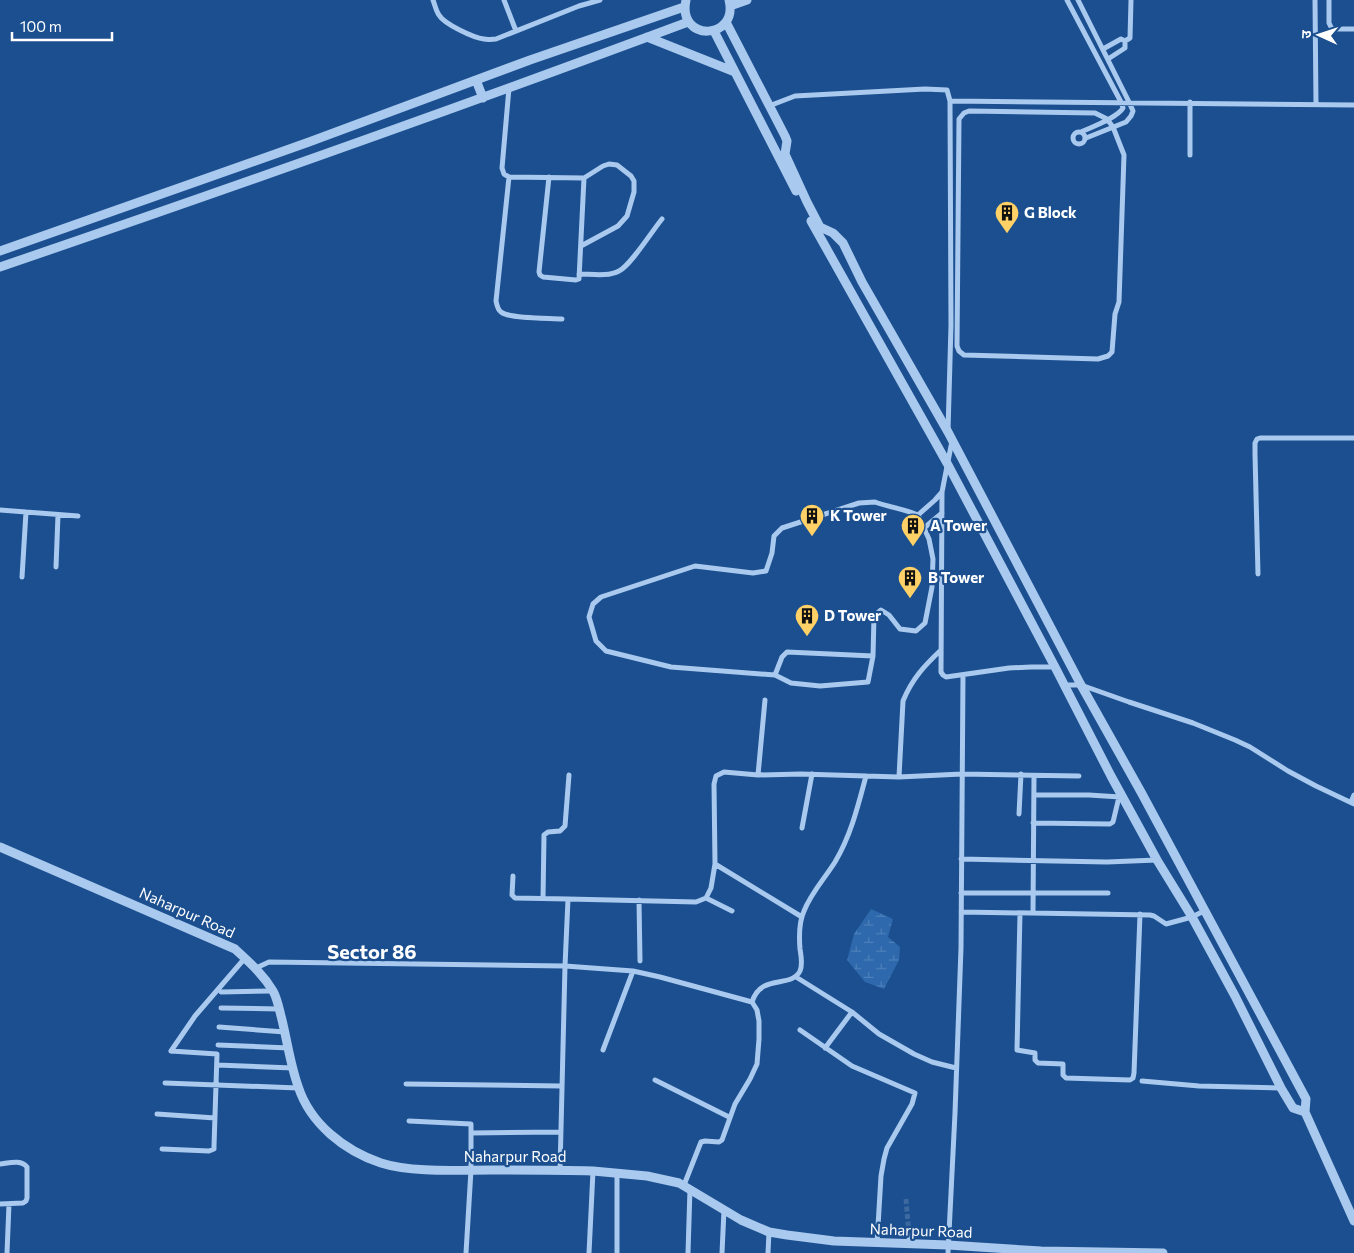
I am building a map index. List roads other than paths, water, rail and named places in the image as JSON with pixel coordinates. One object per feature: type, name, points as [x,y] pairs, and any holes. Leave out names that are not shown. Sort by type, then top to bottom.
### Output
[{"type":"street","points":[[433,0],[438,15],[442,19],[474,36],[486,40],[496,39],[579,6],[600,0]]},
{"type":"street","points":[[504,0],[516,31]]},
{"type":"street","points":[[577,0],[579,6]]},
{"type":"street","points":[[0,251],[290,149],[685,4],[685,15],[693,27],[707,32],[714,31],[721,27],[729,17],[730,3],[747,0]]},
{"type":"street","points":[[1067,0],[1122,102],[1123,108],[1120,113],[1074,134],[1076,144],[1081,144],[1086,138],[1126,122],[1133,111],[1078,0]]},
{"type":"street","points":[[1108,59],[1125,48],[1126,41],[1130,38],[1131,0]]},
{"type":"street","points":[[1315,0],[1316,104]]},
{"type":"street","points":[[1329,0],[1329,23],[1332,29],[1354,29]]},
{"type":"street","points":[[0,267],[483,98],[688,22]]},
{"type":"street","points":[[726,22],[785,136],[787,142],[785,154],[820,227],[833,232],[843,243],[862,282],[950,436],[1081,685],[1306,1099],[1305,1112],[1354,1221]]},
{"type":"street","points":[[714,31],[814,228],[947,463],[1056,667],[1121,797],[1192,917],[1281,1088],[1293,1108],[1305,1112]]},
{"type":"street","points":[[648,37],[735,72]]},
{"type":"street","points":[[1103,49],[1121,39],[1126,41]]},
{"type":"street","points":[[476,80],[483,98]]},
{"type":"street","points":[[510,88],[502,168],[504,174],[509,177],[584,178],[609,164],[616,165],[631,176],[634,181],[634,192],[627,216],[618,226],[581,246]]},
{"type":"street","points":[[769,106],[795,96],[925,89],[945,89],[949,92],[950,436],[942,492],[941,672],[946,677],[1009,668],[1056,667]]},
{"type":"street","points":[[950,100],[1354,105]]},
{"type":"street","points":[[1190,102],[1190,155]]},
{"type":"street","points":[[977,111],[1095,113],[1107,119],[1113,127],[1124,155],[1119,302],[1115,314],[1112,352],[1108,356],[1098,359],[964,355],[957,346],[959,119],[969,112],[977,111]]},
{"type":"street","points":[[1081,132],[1085,134],[1086,138]]},
{"type":"street","points":[[509,177],[496,302],[498,308],[502,313],[512,316],[562,319]]},
{"type":"street","points":[[549,178],[539,272],[540,275],[544,276],[576,280],[579,279],[584,178]]},
{"type":"street","points":[[579,274],[610,274],[618,272],[629,263],[662,219]]},
{"type":"street","points":[[1258,574],[1255,454],[1257,439],[1354,438]]},
{"type":"street","points":[[918,515],[942,492]]},
{"type":"street","points":[[874,502],[918,515],[930,539],[933,559],[932,587],[925,623],[916,631],[900,629],[889,615],[881,610],[874,616],[873,656],[868,682],[820,686],[791,683],[775,675],[671,667],[606,651],[596,641],[589,617],[594,604],[601,597],[695,566],[753,573],[766,571],[772,554],[774,536],[782,528],[859,503],[874,502]]},
{"type":"street","points":[[0,510],[78,516]]},
{"type":"street","points":[[22,577],[26,512]]},
{"type":"street","points":[[924,528],[942,513]]},
{"type":"street","points":[[56,567],[58,515]]},
{"type":"street","points":[[899,777],[903,701],[906,692],[921,669],[941,650]]},
{"type":"street","points":[[775,675],[782,657],[787,652],[873,656]]},
{"type":"street","points":[[948,1249],[955,1113],[961,912],[963,675]]},
{"type":"street","points":[[1064,684],[1081,685],[1193,723],[1250,747],[1309,783],[1352,803],[1354,795]]},
{"type":"street","points":[[758,775],[765,700]]},
{"type":"street","points":[[513,876],[512,895],[514,898],[696,902],[706,898],[711,888],[715,864],[714,784],[716,776],[724,772],[758,775],[812,774],[899,777],[962,774],[1080,776]]},
{"type":"street","points":[[802,828],[812,774]]},
{"type":"street","points":[[1019,814],[1021,774]]},
{"type":"street","points":[[542,899],[544,835],[548,832],[560,831],[565,826],[569,775]]},
{"type":"street","points":[[752,1002],[754,995],[765,985],[791,979],[800,972],[802,965],[800,932],[802,917],[814,892],[844,846],[856,815],[866,776]]},
{"type":"street","points":[[1033,913],[1034,776]]},
{"type":"street","points":[[1034,795],[1121,797]]},
{"type":"street","points":[[1033,824],[1110,824],[1113,822],[1121,797]]},
{"type":"street","name":"Naharpur Road","points":[[0,847],[235,949],[256,968],[273,992],[285,1032],[298,1088],[305,1103],[324,1129],[335,1138],[354,1151],[382,1164],[420,1170],[617,1172],[663,1179],[687,1187],[741,1220],[769,1232],[812,1239],[877,1242],[910,1240],[948,1249],[1163,1253]]},
{"type":"street","points":[[961,859],[1107,862],[1157,860]]},
{"type":"street","points":[[715,864],[802,917]]},
{"type":"street","points":[[961,893],[1108,893]]},
{"type":"street","points":[[706,898],[732,911]]},
{"type":"street","points":[[560,1170],[568,899]]},
{"type":"street","points":[[639,900],[640,961]]},
{"type":"street","points":[[961,912],[1140,914],[1154,916],[1166,924],[1204,912]]},
{"type":"street","points":[[1020,913],[1017,1050],[1035,1053],[1035,1060],[1038,1063],[1063,1064],[1063,1075],[1066,1078],[1130,1080],[1133,1078],[1134,1073],[1140,914]]},
{"type":"street","points":[[162,1149],[214,1149],[217,1054],[171,1051],[195,1016],[245,958]]},
{"type":"street","points":[[256,968],[269,962],[565,966],[633,971],[752,1002],[757,1010],[759,1021],[756,1064],[729,1117],[721,1141],[704,1141],[699,1144],[687,1187],[688,1253]]},
{"type":"street","points":[[603,1050],[633,971]]},
{"type":"street","points":[[796,977],[852,1012],[879,1034],[914,1054],[932,1062],[956,1068]]},
{"type":"street","points":[[221,992],[273,992]]},
{"type":"street","points":[[221,1008],[279,1009]]},
{"type":"street","points":[[825,1048],[852,1012]]},
{"type":"street","points":[[219,1027],[285,1032]]},
{"type":"street","points":[[800,1030],[852,1066],[915,1093],[912,1104],[885,1154],[881,1176],[877,1242]]},
{"type":"street","points":[[218,1045],[289,1048]]},
{"type":"street","points":[[217,1064],[293,1068]]},
{"type":"street","points":[[655,1080],[729,1117]]},
{"type":"street","points":[[1142,1081],[1199,1086],[1281,1088]]},
{"type":"street","points":[[165,1083],[298,1088]]},
{"type":"street","points":[[406,1084],[562,1086]]},
{"type":"street","points":[[157,1114],[215,1118]]},
{"type":"street","points":[[409,1121],[469,1123],[471,1126],[466,1253]]},
{"type":"street","points":[[471,1133],[561,1132]]},
{"type":"street","points":[[0,1164],[22,1162],[25,1164],[27,1167],[28,1198],[23,1203],[0,1204]]},
{"type":"street","points":[[589,1253],[594,1171]]},
{"type":"street","points":[[617,1172],[617,1253]]},
{"type":"street","points":[[7,1253],[9,1204]]},
{"type":"street","points":[[722,1253],[724,1210]]},
{"type":"street","points":[[768,1253],[769,1232]]},
{"type":"tunnel","points":[[906,1199],[909,1236]]},
{"type":"place","name":"G Block","points":[[1007,234]]},
{"type":"place","name":"K Tower","points":[[812,537]]},
{"type":"place","name":"A Tower","points":[[913,547]]},
{"type":"place","name":"B Tower","points":[[910,599]]},
{"type":"place","name":"D Tower","points":[[807,637]]},
{"type":"district","name":"Sector 86","points":[[372,952]]}]
